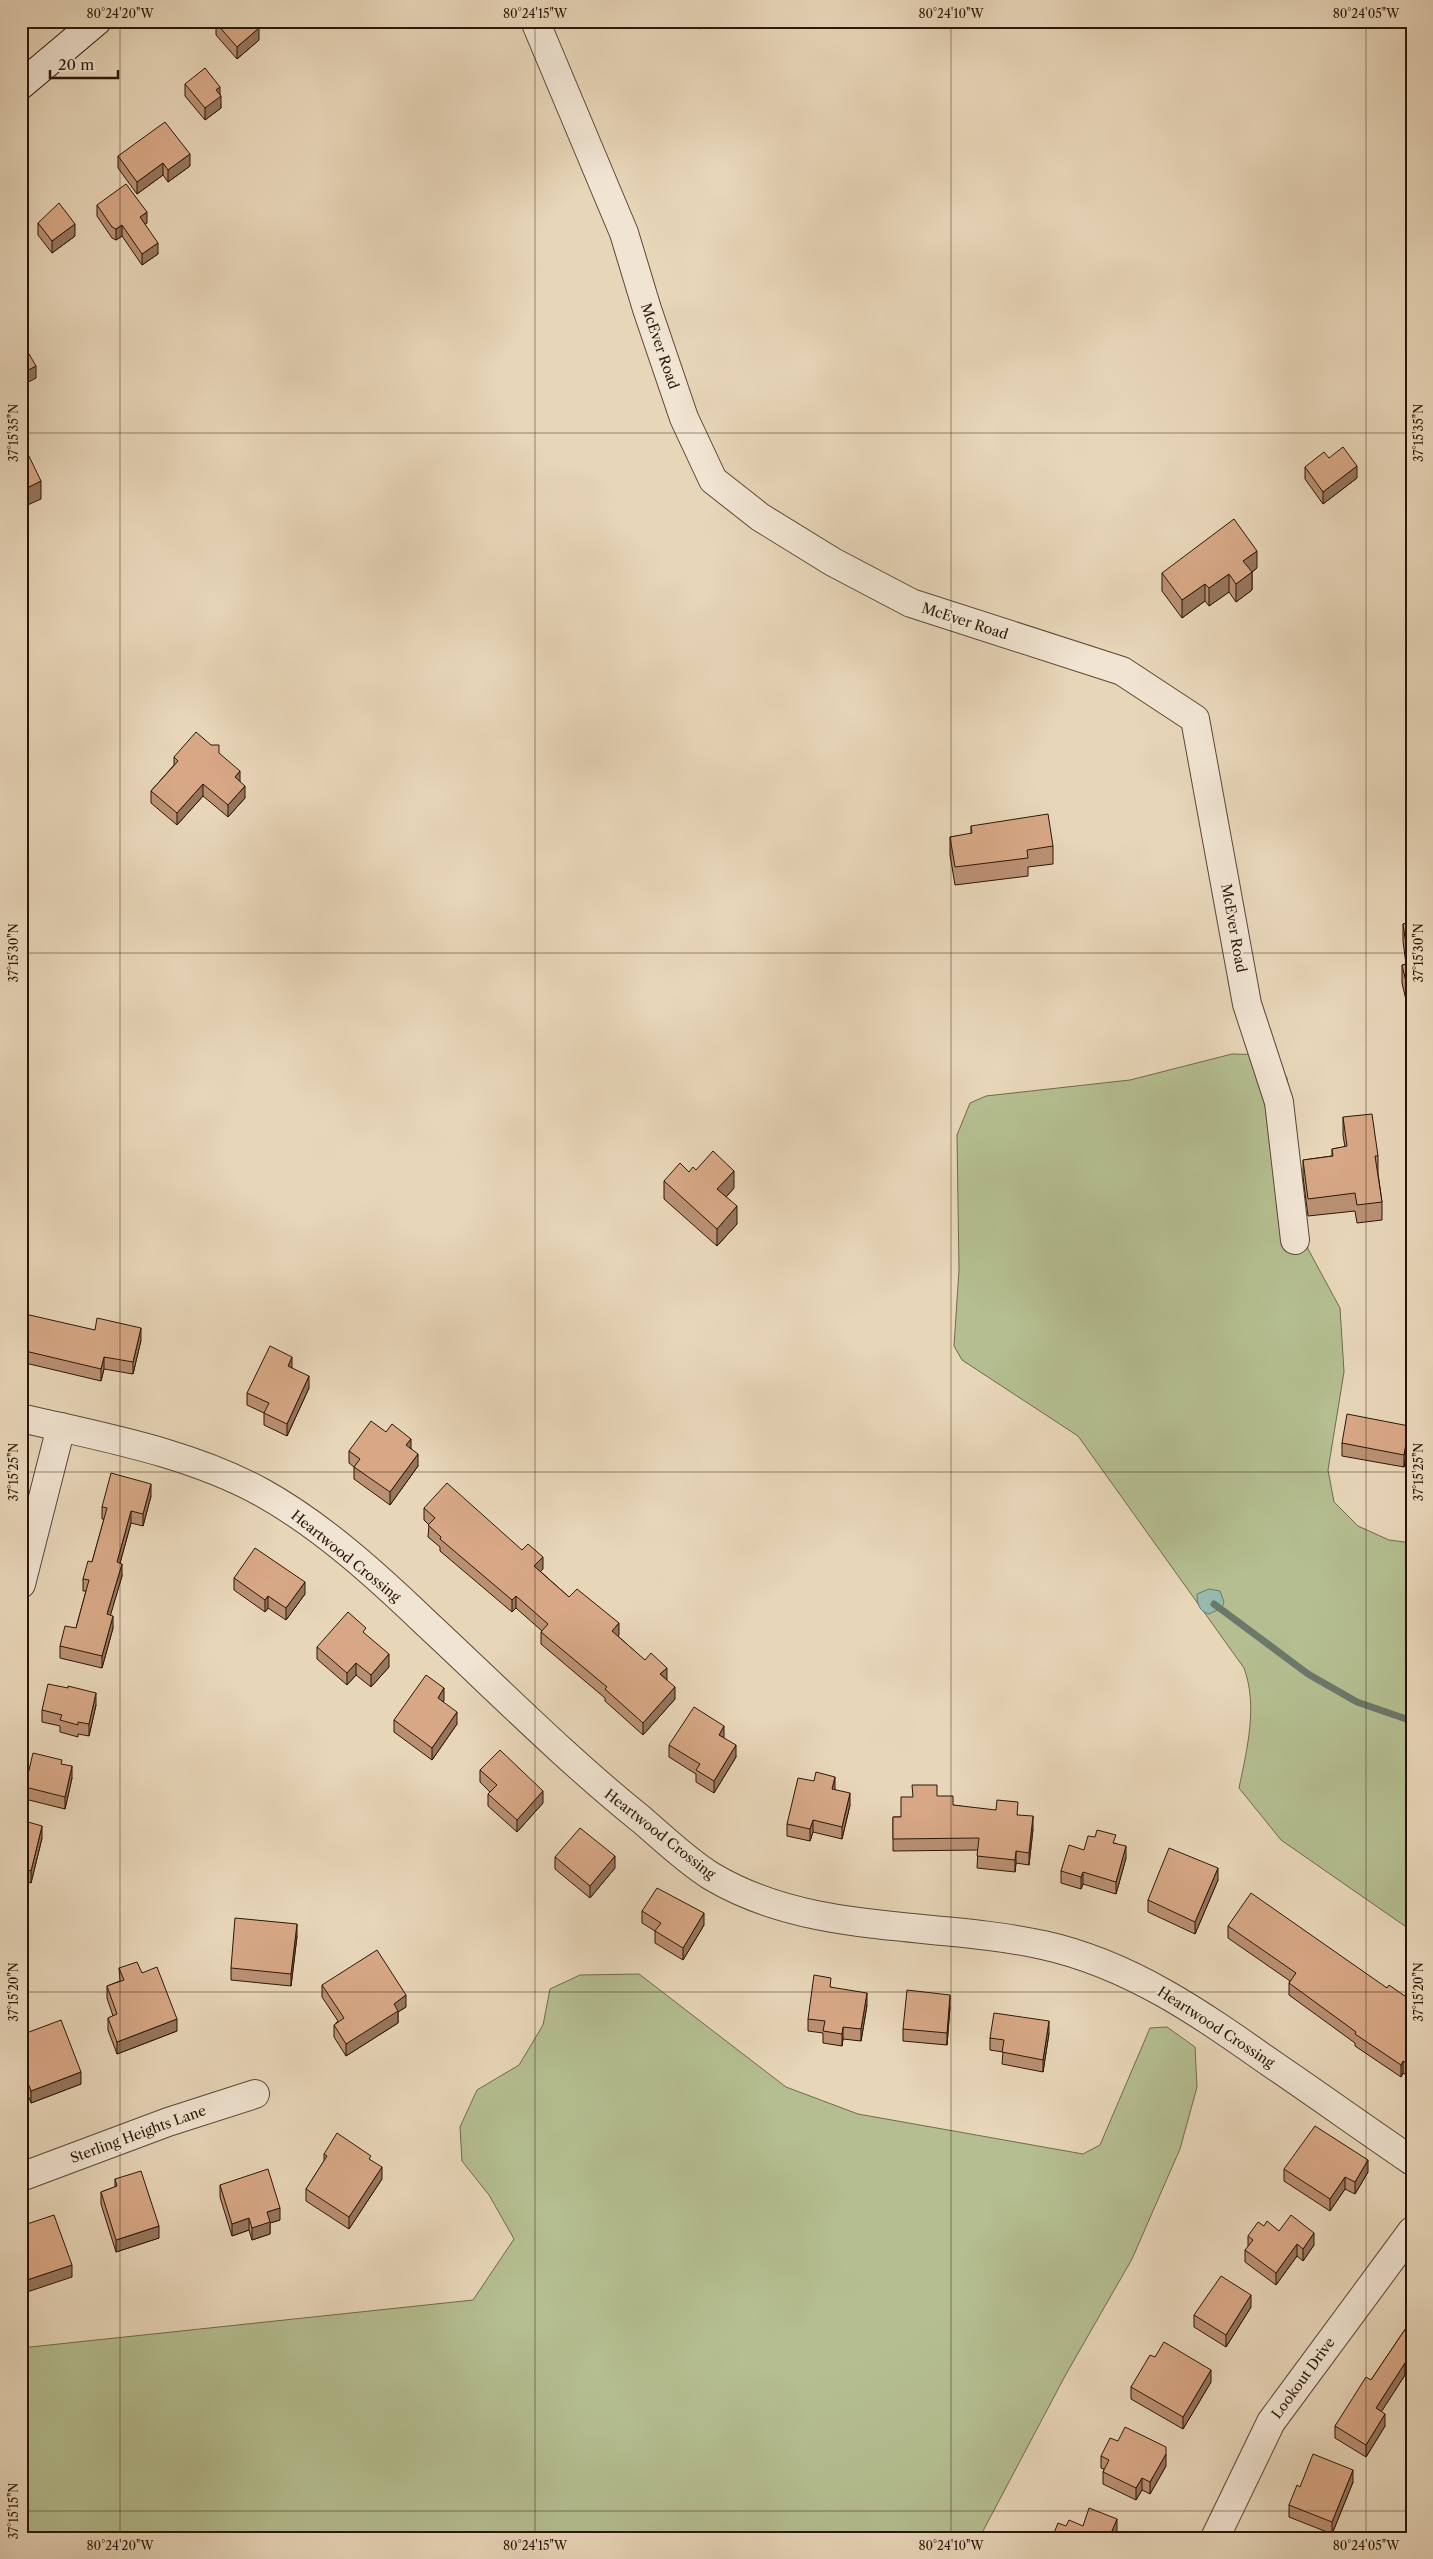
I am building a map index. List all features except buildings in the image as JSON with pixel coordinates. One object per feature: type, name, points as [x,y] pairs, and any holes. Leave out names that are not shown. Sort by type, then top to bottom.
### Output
[{"type":"street","points":[[21,85],[97,21]]},
{"type":"street","name":"McEver Road","points":[[535,21],[624,233],[647,309],[684,418],[713,480],[760,517],[833,562],[911,603],[1122,671],[1195,719],[1247,1004],[1279,1102],[1295,1240]]},
{"type":"street","name":"Heartwood Crossing","points":[[21,1418],[121,1442],[205,1468],[261,1492],[304,1520],[378,1577],[607,1793],[710,1876],[756,1897],[817,1915],[1044,1945],[1095,1961],[1148,1983],[1201,2014],[1412,2162]]},
{"type":"street","points":[[21,1584],[61,1428]]},
{"type":"street","name":"Sterling Heights Lane","points":[[21,2177],[168,2122],[255,2094]]},
{"type":"street","name":"Lookout Drive","points":[[1215,2538],[1271,2422],[1412,2231]]},
{"type":"green space","points":[[1232,1054],[1272,1055],[1287,1078],[1308,1249],[1340,1308],[1344,1372],[1328,1470],[1334,1502],[1358,1526],[1389,1540],[1412,1543],[1412,1931],[1281,1840],[1239,1788],[1248,1743],[1251,1712],[1248,1682],[1244,1668],[1078,1436],[962,1360],[954,1346],[959,1270],[957,1135],[970,1103],[986,1096],[1130,1080]]},
{"type":"green space","points":[[639,1974],[786,2087],[858,2114],[1083,2154],[1100,2145],[1150,2028],[1167,2027],[1195,2047],[1197,2087],[1180,2149],[1132,2259],[1065,2376],[983,2531],[976,2538],[30,2538],[21,2524],[21,2348],[473,2300],[514,2239],[489,2195],[462,2161],[460,2127],[477,2090],[519,2065],[543,2025],[550,1989],[580,1975]]},
{"type":"shaded area","points":[[1209,1589],[1220,1591],[1224,1602],[1222,1608],[1209,1614],[1199,1607],[1197,1594]]},
{"type":"waterway","points":[[1214,1604],[1308,1674],[1357,1702],[1412,1721]]}]
